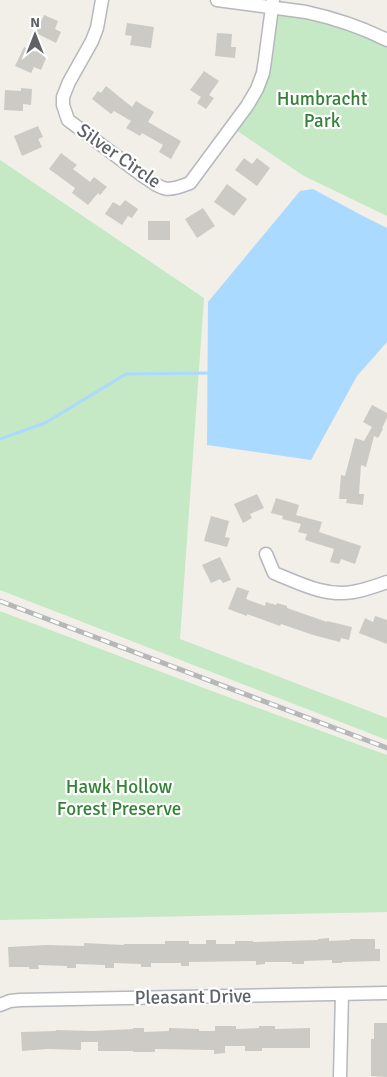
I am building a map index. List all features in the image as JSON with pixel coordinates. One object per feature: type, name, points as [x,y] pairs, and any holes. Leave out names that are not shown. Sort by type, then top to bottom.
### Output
[{"type":"street","name":"Silver Circle","points":[[102,0],[97,28],[92,41],[69,82],[63,97],[63,105],[68,120],[143,176],[169,190],[190,183],[247,106],[257,89],[263,73],[273,4]]},
{"type":"street","points":[[216,0],[273,4],[347,23],[387,40]]},
{"type":"street","points":[[266,554],[274,573],[321,591],[336,593],[355,592],[387,582]]},
{"type":"street","name":"Pleasant Drive","points":[[0,1005],[20,1000],[387,992]]},
{"type":"street","points":[[340,1077],[342,994]]},
{"type":"green space","name":"Humbracht Park","points":[[276,12],[315,17],[387,45],[387,216],[304,176],[236,130],[257,100]]},
{"type":"green space","points":[[0,160],[204,298],[180,639],[387,718],[387,740],[0,590]]},
{"type":"green space","name":"Hawk Hollow Forest Preserve","points":[[0,611],[387,755],[387,912],[0,920]]},
{"type":"water","points":[[313,189],[387,228],[387,342],[357,376],[311,460],[207,445],[208,302],[300,191]]},
{"type":"building","points":[[44,15],[58,21],[55,29],[61,32],[56,43],[36,33]]},
{"type":"building","points":[[127,23],[154,27],[151,48],[130,45],[132,36],[125,35]]},
{"type":"building","points":[[217,33],[232,34],[231,47],[236,47],[235,58],[215,56]]},
{"type":"building","points":[[24,47],[47,56],[41,70],[34,67],[31,73],[15,66]]},
{"type":"building","points":[[204,71],[219,81],[209,95],[214,98],[206,109],[197,103],[201,97],[190,90]]},
{"type":"building","points":[[106,86],[132,107],[136,101],[154,112],[148,122],[181,141],[171,159],[159,152],[163,145],[142,133],[140,136],[126,128],[131,121],[114,111],[111,114],[92,99],[98,91],[101,93]]},
{"type":"building","points":[[21,88],[32,89],[31,105],[23,104],[23,111],[4,110],[5,90],[21,91]]},
{"type":"building","points":[[38,126],[43,137],[38,139],[42,147],[22,156],[14,136]]},
{"type":"building","points":[[61,153],[77,165],[73,169],[90,182],[94,177],[107,187],[100,195],[98,193],[88,205],[72,193],[75,188],[49,169]]},
{"type":"building","points":[[244,158],[252,164],[257,158],[270,168],[257,186],[235,170]]},
{"type":"building","points":[[227,184],[247,199],[234,216],[214,202]]},
{"type":"building","points":[[125,200],[138,209],[132,218],[128,216],[122,225],[105,214],[113,202],[120,206]]},
{"type":"building","points":[[203,208],[215,226],[197,238],[185,219]]},
{"type":"building","points":[[148,221],[170,221],[170,240],[148,240]]},
{"type":"building","points":[[372,405],[387,413],[387,418],[378,438],[374,436],[366,467],[361,465],[359,494],[364,494],[363,505],[346,503],[347,499],[339,499],[341,475],[345,476],[355,438],[364,441],[372,427],[363,422]]},
{"type":"building","points":[[257,494],[264,508],[250,514],[252,518],[243,523],[234,504]]},
{"type":"building","points":[[276,498],[299,505],[296,515],[322,522],[319,532],[361,546],[355,564],[341,559],[339,564],[330,562],[334,549],[305,540],[307,534],[298,532],[301,524],[282,519],[283,516],[271,513]]},
{"type":"building","points":[[211,516],[229,521],[225,537],[230,538],[227,547],[204,541]]},
{"type":"building","points":[[220,557],[231,580],[223,583],[220,579],[211,583],[202,565]]},
{"type":"building","points":[[237,587],[249,591],[246,599],[265,606],[266,602],[276,605],[277,603],[327,622],[352,627],[349,640],[341,638],[340,642],[281,624],[280,626],[228,609]]},
{"type":"building","points":[[375,616],[387,620],[387,644],[359,633],[365,618],[373,622]]},
{"type":"building","points":[[329,938],[329,941],[375,939],[375,949],[380,949],[380,961],[332,963],[332,960],[304,961],[304,964],[265,962],[265,964],[256,965],[256,961],[189,962],[189,966],[181,966],[181,963],[151,963],[151,967],[141,967],[141,964],[114,963],[114,968],[105,968],[105,965],[76,964],[76,968],[38,965],[39,969],[9,967],[8,947],[84,946],[84,943],[124,945],[165,944],[165,941],[189,941],[189,944],[206,944],[206,940],[216,940],[216,944],[235,944],[235,941],[318,940]]},
{"type":"building","points":[[374,1023],[387,1023],[387,1077],[371,1076],[371,1039],[374,1039]]},
{"type":"building","points":[[215,1026],[236,1026],[236,1029],[259,1028],[259,1026],[275,1026],[275,1029],[310,1028],[310,1048],[262,1048],[262,1051],[245,1051],[245,1046],[225,1046],[225,1053],[214,1054],[214,1050],[155,1049],[155,1052],[133,1052],[98,1051],[98,1042],[81,1042],[81,1050],[47,1049],[22,1051],[21,1032],[56,1030],[94,1031],[133,1028],[144,1028],[144,1032],[169,1031],[169,1028],[215,1031]]},
{"type":"waterway","points":[[0,439],[45,423],[126,374],[208,373]]},
{"type":"railway","points":[[0,601],[387,748]]}]
